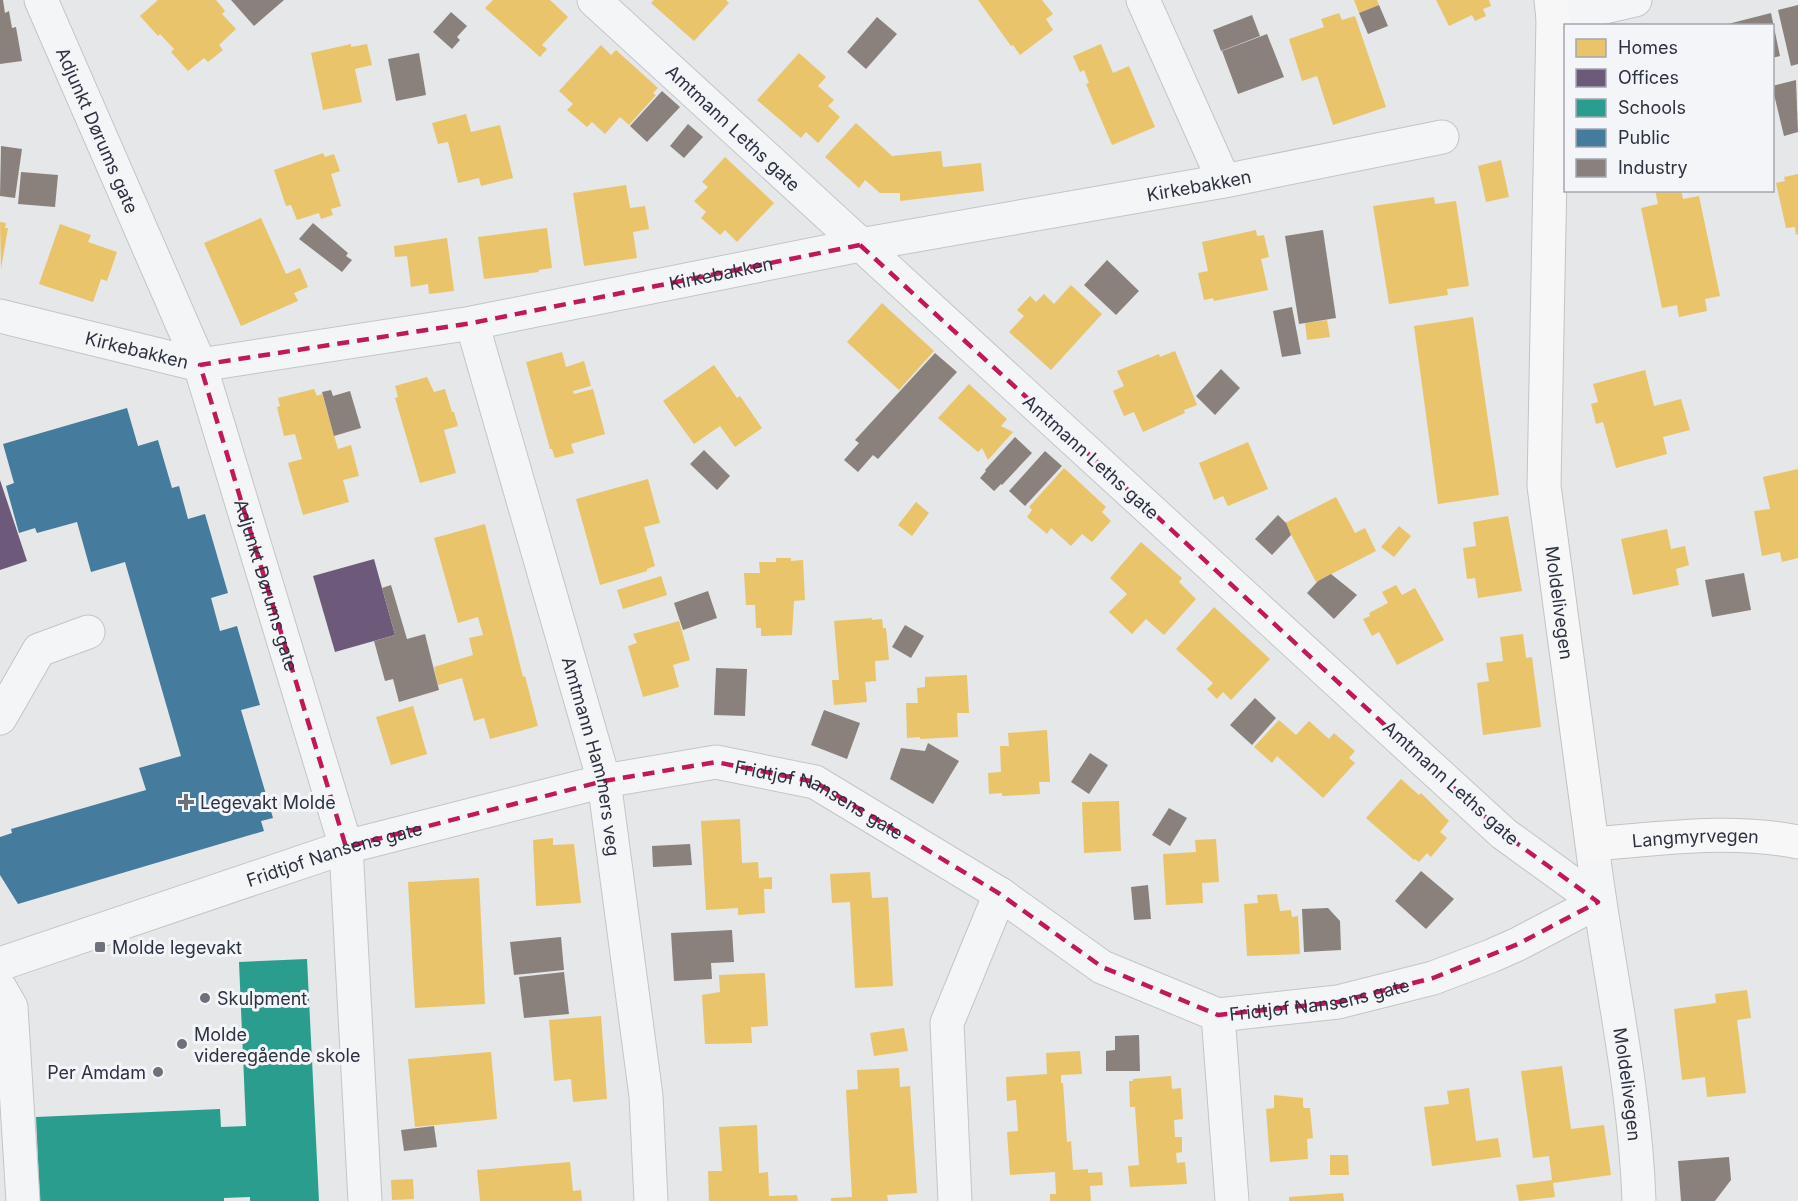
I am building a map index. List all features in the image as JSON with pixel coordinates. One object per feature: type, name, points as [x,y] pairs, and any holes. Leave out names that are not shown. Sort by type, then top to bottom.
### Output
[{"type":"main road","name":"Moldelivegen","points":[[1552,9],[1544,486],[1592,844]]},
{"type":"main road","name":"Langmyrvegen","points":[[1592,844],[1717,835],[1798,842]]},
{"type":"street","name":"Adjunkt Dørums gate","points":[[41,0],[200,365],[346,847],[365,1201]]},
{"type":"street","name":"Amtmann Leths gate","points":[[594,0],[1504,834],[1598,902]]},
{"type":"street","points":[[1143,0],[1224,181]]},
{"type":"street","points":[[1552,9],[1635,0]]},
{"type":"street","name":"Kirkebakken","points":[[0,316],[200,365],[472,323],[860,245],[1224,181],[1442,137]]},
{"type":"street","name":"Amtmann Hammers veg","points":[[472,323],[604,781],[646,1096],[651,1201]]},
{"type":"street","points":[[0,718],[39,650],[88,632]]},
{"type":"street","name":"Fridtjof Nansens gate","points":[[0,964],[346,847],[604,781],[716,762],[815,782],[1000,894],[1102,967],[1218,1015],[1338,1002],[1433,978],[1518,944],[1598,902]]},
{"type":"street","name":"Moldelivegen","points":[[1592,844],[1598,902],[1634,1121],[1639,1201]]},
{"type":"street","points":[[955,1201],[947,1023],[1000,894]]},
{"type":"street","points":[[0,988],[11,1006],[23,1201]]},
{"type":"street","points":[[1218,1015],[1232,1201]]},
{"type":"highlighted area","points":[[860,245],[1504,834],[1598,902],[1518,944],[1433,978],[1338,1002],[1218,1015],[1102,967],[1000,894],[815,782],[716,762],[604,781],[346,847],[200,365],[472,323]]},
{"type":"building: Homes","points":[[158,0],[216,0],[225,11],[222,14],[236,29],[219,45],[223,50],[208,62],[204,58],[188,71],[171,52],[174,49],[160,34],[158,36],[140,16]]},
{"type":"building: Homes","points":[[493,0],[550,0],[568,17],[542,45],[547,49],[540,57],[485,8]]},
{"type":"building: Homes","points":[[654,0],[726,0],[729,3],[694,41],[651,3]]},
{"type":"building: Homes","points":[[978,0],[1042,0],[1053,14],[1046,19],[1053,30],[1020,55]]},
{"type":"building: Homes","points":[[1354,0],[1377,0],[1379,5],[1359,13]]},
{"type":"building: Homes","points":[[1436,0],[1489,0],[1491,6],[1483,9],[1486,16],[1475,21],[1472,15],[1449,26]]},
{"type":"building: Homes","points":[[1339,13],[1342,20],[1355,16],[1386,107],[1333,125],[1317,76],[1302,81],[1289,39],[1324,27],[1321,19]]},
{"type":"building: Homes","points":[[351,44],[351,47],[367,44],[372,65],[355,69],[362,102],[323,110],[311,53]]},
{"type":"building: Homes","points":[[1101,44],[1113,73],[1129,66],[1155,127],[1112,145],[1086,84],[1089,83],[1084,70],[1080,72],[1073,56]]},
{"type":"building: Homes","points":[[601,45],[611,55],[616,50],[658,88],[653,93],[656,95],[629,125],[620,117],[605,134],[592,122],[587,127],[567,110],[573,104],[559,91]]},
{"type":"building: Homes","points":[[799,53],[826,77],[818,86],[834,100],[828,106],[840,117],[818,143],[806,132],[801,138],[757,100]]},
{"type":"building: Homes","points":[[466,114],[471,132],[500,125],[513,178],[481,186],[479,178],[458,183],[448,142],[438,144],[432,123]]},
{"type":"building: Homes","points":[[856,123],[892,156],[941,151],[943,167],[981,163],[984,191],[900,201],[900,193],[880,193],[865,180],[859,188],[825,157]]},
{"type":"building: Homes","points":[[323,153],[325,157],[334,154],[340,171],[331,174],[341,206],[331,209],[333,215],[321,219],[319,213],[297,220],[291,205],[286,206],[274,170]]},
{"type":"building: Homes","points":[[725,157],[774,203],[737,242],[725,230],[720,235],[701,218],[706,212],[694,201],[708,187],[702,182]]},
{"type":"building: Homes","points":[[1501,160],[1509,197],[1486,202],[1478,166]]},
{"type":"building: Homes","points":[[1798,174],[1798,234],[1796,235],[1795,227],[1786,228],[1776,183],[1785,181],[1784,177]]},
{"type":"building: Homes","points":[[626,185],[630,208],[645,206],[649,229],[633,232],[637,258],[584,266],[573,193]]},
{"type":"building: Homes","points":[[1655,192],[1681,192],[1683,199],[1699,196],[1720,296],[1705,299],[1707,311],[1679,317],[1677,305],[1662,308],[1641,208],[1658,204]]},
{"type":"building: Homes","points":[[1434,197],[1435,204],[1456,201],[1469,286],[1447,289],[1448,295],[1389,304],[1373,206]]},
{"type":"building: Homes","points":[[261,218],[286,274],[300,268],[308,287],[294,293],[298,301],[241,326],[204,243]]},
{"type":"building: Homes","points":[[0,222],[6,223],[5,228],[8,228],[1,269]]},
{"type":"building: Homes","points":[[60,224],[91,235],[88,242],[117,252],[107,281],[101,279],[93,302],[39,284]]},
{"type":"building: Homes","points":[[547,228],[552,268],[538,270],[539,272],[484,279],[478,237]]},
{"type":"building: Homes","points":[[1256,230],[1257,236],[1264,235],[1269,257],[1261,259],[1268,290],[1214,301],[1213,298],[1204,300],[1198,273],[1208,271],[1202,242]]},
{"type":"building: Homes","points":[[447,238],[454,291],[429,294],[428,284],[411,287],[407,256],[395,257],[394,246]]},
{"type":"building: Homes","points":[[1071,285],[1102,314],[1051,370],[1009,332],[1024,316],[1017,310],[1030,296],[1036,302],[1044,294],[1054,304]]},
{"type":"building: Homes","points":[[882,303],[934,351],[899,390],[847,342]]},
{"type":"building: Homes","points":[[1473,317],[1499,495],[1438,504],[1414,326]]},
{"type":"building: Homes","points":[[1327,320],[1330,337],[1307,340],[1305,323]]},
{"type":"building: Homes","points":[[1175,351],[1197,405],[1143,432],[1134,412],[1124,416],[1113,391],[1124,386],[1117,371],[1159,354],[1160,357]]},
{"type":"building: Homes","points":[[562,352],[566,367],[584,361],[591,386],[573,391],[574,394],[593,389],[605,434],[571,444],[574,453],[555,458],[550,449],[526,362]]},
{"type":"building: Homes","points":[[714,365],[737,398],[740,396],[762,428],[735,447],[720,426],[694,444],[663,401]]},
{"type":"building: Homes","points":[[1645,370],[1654,406],[1681,399],[1690,430],[1663,437],[1667,454],[1616,468],[1603,422],[1596,424],[1591,404],[1598,402],[1593,384]]},
{"type":"building: Homes","points":[[427,377],[434,392],[445,389],[452,412],[454,412],[458,426],[444,430],[456,473],[420,483],[395,398],[398,397],[395,386]]},
{"type":"building: Homes","points":[[969,384],[1007,419],[1001,426],[1013,432],[988,460],[982,448],[978,452],[938,418]]},
{"type":"building: Homes","points":[[314,389],[317,396],[322,394],[338,449],[351,445],[359,476],[343,480],[349,502],[303,515],[288,463],[302,459],[295,434],[284,436],[277,407],[280,406],[278,398]]},
{"type":"building: Homes","points":[[1248,442],[1268,489],[1228,506],[1223,496],[1214,500],[1199,463]]},
{"type":"building: Homes","points":[[1064,468],[1106,507],[1102,512],[1111,521],[1092,542],[1082,534],[1071,546],[1051,528],[1047,534],[1027,517],[1032,510],[1029,507]]},
{"type":"building: Homes","points":[[1798,469],[1798,558],[1782,562],[1780,552],[1762,556],[1754,511],[1770,509],[1763,477]]},
{"type":"building: Homes","points":[[648,479],[660,523],[644,527],[655,566],[647,571],[600,585],[576,499]]},
{"type":"building: Homes","points":[[1336,497],[1355,533],[1365,528],[1376,551],[1316,582],[1285,523]]},
{"type":"building: Homes","points":[[916,502],[929,513],[912,536],[898,525]]},
{"type":"building: Homes","points":[[1508,516],[1522,591],[1478,598],[1475,578],[1467,579],[1463,548],[1476,546],[1473,522]]},
{"type":"building: Homes","points":[[485,524],[523,677],[525,676],[538,726],[490,739],[484,718],[474,721],[462,678],[438,685],[434,667],[473,655],[469,638],[483,635],[478,617],[458,623],[434,538]]},
{"type":"building: Homes","points":[[1399,526],[1411,536],[1394,557],[1381,547]]},
{"type":"building: Homes","points":[[1667,529],[1671,549],[1685,546],[1689,565],[1676,569],[1679,585],[1633,595],[1621,539]]},
{"type":"building: Homes","points":[[1141,542],[1182,578],[1179,582],[1196,599],[1164,635],[1146,619],[1132,634],[1109,612],[1127,594],[1110,578]]},
{"type":"building: Homes","points":[[776,558],[791,558],[791,561],[803,560],[805,600],[794,601],[792,635],[761,636],[761,628],[756,628],[755,605],[746,605],[744,573],[760,573],[759,562],[776,562]]},
{"type":"building: Homes","points":[[661,576],[667,595],[623,609],[617,590]]},
{"type":"building: Homes","points":[[1396,585],[1402,595],[1415,588],[1444,640],[1397,665],[1379,632],[1372,636],[1363,619],[1370,616],[1369,613],[1388,603],[1382,592]]},
{"type":"building: Homes","points":[[1214,607],[1270,659],[1231,700],[1223,692],[1217,699],[1207,689],[1213,683],[1176,649]]},
{"type":"building: Homes","points":[[872,618],[872,620],[882,619],[883,628],[886,628],[889,660],[875,661],[876,681],[865,682],[867,702],[834,705],[832,680],[839,680],[834,621]]},
{"type":"building: Homes","points":[[679,621],[690,660],[673,665],[679,687],[643,697],[628,646],[637,643],[633,634]]},
{"type":"building: Homes","points":[[1523,634],[1526,658],[1532,657],[1541,727],[1483,735],[1477,683],[1489,681],[1486,663],[1503,661],[1500,637]]},
{"type":"building: Homes","points":[[967,675],[969,713],[957,713],[958,737],[907,738],[906,703],[918,703],[917,688],[925,687],[925,677]]},
{"type":"building: Homes","points":[[413,706],[427,754],[391,765],[376,717]]},
{"type":"building: Homes","points":[[1279,720],[1296,735],[1309,721],[1329,739],[1334,733],[1355,751],[1349,758],[1355,763],[1323,798],[1277,756],[1272,763],[1254,747]]},
{"type":"building: Homes","points":[[1047,730],[1050,782],[1039,782],[1040,794],[1002,796],[1002,793],[989,794],[988,773],[1001,772],[1000,746],[1009,746],[1008,733]]},
{"type":"building: Homes","points":[[1401,779],[1419,795],[1421,793],[1449,821],[1440,832],[1447,838],[1431,857],[1427,853],[1419,862],[1366,818]]},
{"type":"building: Homes","points":[[1119,801],[1121,851],[1084,853],[1082,802]]},
{"type":"building: Homes","points":[[740,819],[742,863],[758,862],[759,878],[772,877],[772,889],[764,889],[765,913],[738,915],[738,908],[706,910],[701,821]]},
{"type":"building: Homes","points":[[553,838],[553,845],[574,844],[581,903],[536,906],[533,840]]},
{"type":"building: Homes","points":[[1216,839],[1219,882],[1202,883],[1203,903],[1166,905],[1163,854],[1196,852],[1195,840]]},
{"type":"building: Homes","points":[[870,872],[872,898],[888,897],[893,986],[855,988],[850,902],[832,903],[830,874]]},
{"type":"building: Homes","points":[[479,878],[485,1004],[415,1008],[408,882]]},
{"type":"building: Homes","points":[[1277,894],[1280,911],[1291,910],[1292,917],[1298,916],[1300,954],[1247,956],[1244,904],[1258,903],[1257,895]]},
{"type":"building: Homes","points":[[765,973],[768,1026],[751,1027],[752,1043],[705,1044],[702,995],[720,992],[719,975]]},
{"type":"building: Homes","points":[[1747,990],[1751,1018],[1737,1020],[1746,1093],[1707,1097],[1705,1077],[1682,1080],[1674,1009],[1716,1003],[1715,994]]},
{"type":"building: Homes","points":[[601,1016],[607,1099],[573,1102],[571,1079],[554,1081],[549,1020]]},
{"type":"building: Homes","points":[[904,1028],[908,1051],[874,1056],[870,1033]]},
{"type":"building: Homes","points":[[1080,1051],[1082,1074],[1061,1075],[1067,1142],[1071,1141],[1073,1170],[1088,1169],[1088,1173],[1102,1172],[1103,1185],[1090,1186],[1091,1201],[1050,1201],[1050,1194],[1056,1194],[1055,1172],[1010,1175],[1007,1132],[1018,1131],[1016,1100],[1007,1101],[1006,1077],[1047,1074],[1046,1053]]},
{"type":"building: Homes","points":[[491,1052],[497,1119],[415,1127],[408,1059]]},
{"type":"building: Homes","points":[[1562,1066],[1571,1129],[1604,1125],[1611,1175],[1553,1183],[1555,1197],[1519,1201],[1516,1185],[1552,1180],[1549,1156],[1533,1158],[1521,1071]]},
{"type":"building: Homes","points":[[899,1068],[900,1087],[910,1086],[917,1193],[887,1195],[888,1201],[831,1201],[831,1198],[852,1197],[846,1090],[858,1089],[857,1070]]},
{"type":"building: Homes","points":[[1171,1076],[1172,1089],[1181,1088],[1183,1119],[1174,1120],[1175,1137],[1182,1137],[1182,1152],[1176,1153],[1177,1163],[1185,1162],[1187,1184],[1130,1187],[1128,1166],[1139,1165],[1135,1107],[1130,1107],[1129,1081]]},
{"type":"building: Homes","points":[[1469,1088],[1476,1141],[1498,1138],[1501,1157],[1432,1166],[1424,1107],[1449,1104],[1447,1091]]},
{"type":"building: Homes","points":[[1274,1095],[1303,1098],[1304,1108],[1310,1108],[1313,1138],[1307,1139],[1308,1159],[1270,1162],[1266,1109],[1274,1108]]},
{"type":"building: Homes","points":[[757,1125],[759,1173],[768,1172],[769,1196],[797,1195],[798,1201],[709,1201],[708,1171],[722,1171],[719,1127]]},
{"type":"building: Homes","points":[[1330,1155],[1348,1155],[1349,1175],[1330,1175]]},
{"type":"building: Homes","points":[[570,1162],[573,1191],[581,1190],[582,1201],[480,1201],[477,1170]]},
{"type":"building: Homes","points":[[413,1179],[414,1199],[392,1200],[391,1180]]},
{"type":"building: Homes","points":[[1343,1193],[1344,1201],[1289,1201],[1289,1197]]},
{"type":"building: Offices","points":[[0,480],[27,561],[0,570]]},
{"type":"building: Offices","points":[[374,559],[395,635],[335,652],[313,576]]},
{"type":"building: Schools","points":[[307,959],[319,1201],[250,1201],[250,1197],[224,1198],[224,1201],[40,1201],[36,1117],[220,1109],[221,1127],[246,1126],[239,962]]},
{"type":"building: Public","points":[[127,408],[138,446],[158,440],[172,488],[179,486],[188,519],[205,514],[228,593],[211,598],[220,631],[237,626],[260,705],[241,710],[273,818],[261,821],[264,831],[18,904],[0,875],[0,837],[12,833],[11,829],[146,790],[139,768],[181,756],[125,562],[91,572],[77,522],[37,533],[35,528],[19,533],[6,486],[14,483],[3,444]]},
{"type":"building: Industry","points":[[0,0],[3,0],[5,13],[9,11],[12,28],[16,27],[22,61],[0,64]]},
{"type":"building: Industry","points":[[231,0],[284,0],[254,26]]},
{"type":"building: Industry","points":[[1379,5],[1388,26],[1368,34],[1359,13]]},
{"type":"building: Industry","points":[[1798,5],[1798,64],[1791,66],[1778,10]]},
{"type":"building: Industry","points":[[451,12],[467,26],[457,37],[460,40],[452,49],[433,32]]},
{"type":"building: Industry","points":[[1771,13],[1773,24],[1728,24]]},
{"type":"building: Industry","points":[[1252,15],[1260,36],[1221,51],[1213,30]]},
{"type":"building: Industry","points":[[877,17],[897,34],[866,69],[847,52]]},
{"type":"building: Industry","points":[[1774,27],[1780,56],[1774,58]]},
{"type":"building: Industry","points":[[1267,34],[1284,77],[1238,94],[1222,51]]},
{"type":"building: Industry","points":[[419,53],[426,95],[396,101],[388,59]]},
{"type":"building: Industry","points":[[1796,80],[1798,132],[1784,136],[1774,86]]},
{"type":"building: Industry","points":[[662,91],[680,107],[647,142],[630,126]]},
{"type":"building: Industry","points":[[688,124],[703,137],[684,158],[670,146]]},
{"type":"building: Industry","points":[[1,146],[22,149],[15,198],[0,196]]},
{"type":"building: Industry","points":[[21,172],[58,175],[55,207],[18,204]]},
{"type":"building: Industry","points":[[313,223],[348,253],[346,256],[352,260],[342,272],[299,239]]},
{"type":"building: Industry","points":[[1323,230],[1336,318],[1299,324],[1285,236]]},
{"type":"building: Industry","points":[[1107,260],[1139,291],[1116,315],[1084,285]]},
{"type":"building: Industry","points":[[1292,307],[1301,354],[1282,357],[1273,311]]},
{"type":"building: Industry","points":[[935,353],[957,372],[878,459],[873,455],[858,472],[844,460],[859,443],[855,440]]},
{"type":"building: Industry","points":[[1221,369],[1240,388],[1215,415],[1196,396]]},
{"type":"building: Industry","points":[[331,390],[333,396],[350,391],[361,428],[334,436],[322,392]]},
{"type":"building: Industry","points":[[1015,437],[1032,453],[994,491],[980,478]]},
{"type":"building: Industry","points":[[704,450],[730,476],[717,490],[690,464]]},
{"type":"building: Industry","points":[[1045,451],[1062,466],[1025,506],[1009,491]]},
{"type":"building: Industry","points":[[1278,515],[1286,523],[1291,535],[1272,555],[1255,539]]},
{"type":"building: Industry","points":[[1744,573],[1751,610],[1712,617],[1705,580]]},
{"type":"building: Industry","points":[[1331,574],[1357,595],[1334,619],[1307,593],[1318,581]]},
{"type":"building: Industry","points":[[391,585],[407,639],[425,634],[439,690],[399,702],[393,679],[385,681],[374,641],[395,635],[382,588]]},
{"type":"building: Industry","points":[[708,591],[717,618],[683,630],[674,603]]},
{"type":"building: Industry","points":[[905,625],[924,636],[911,658],[892,647]]},
{"type":"building: Industry","points":[[716,668],[747,669],[745,716],[714,715]]},
{"type":"building: Industry","points":[[1255,698],[1276,718],[1252,745],[1230,725]]},
{"type":"building: Industry","points":[[824,710],[860,723],[847,759],[811,745]]},
{"type":"building: Industry","points":[[928,743],[959,761],[933,804],[890,779],[901,748],[925,751]]},
{"type":"building: Industry","points":[[1090,753],[1108,765],[1089,794],[1071,782]]},
{"type":"building: Industry","points":[[1169,808],[1187,818],[1170,846],[1152,835]]},
{"type":"building: Industry","points":[[690,844],[692,865],[653,867],[652,846]]},
{"type":"building: Industry","points":[[1421,871],[1454,899],[1426,929],[1395,901]]},
{"type":"building: Industry","points":[[1148,885],[1151,919],[1134,920],[1131,887]]},
{"type":"building: Industry","points":[[1328,908],[1340,921],[1341,950],[1304,952],[1302,909]]},
{"type":"building: Industry","points":[[732,930],[734,962],[711,963],[712,979],[674,981],[671,933]]},
{"type":"building: Industry","points":[[561,937],[564,970],[514,975],[510,942]]},
{"type":"building: Industry","points":[[564,972],[569,1014],[524,1018],[519,977]]},
{"type":"building: Industry","points":[[1139,1035],[1140,1071],[1106,1071],[1106,1051],[1115,1050],[1115,1036]]},
{"type":"building: Industry","points":[[434,1126],[437,1147],[404,1151],[401,1130]]},
{"type":"building: Industry","points":[[1729,1157],[1731,1180],[1715,1201],[1681,1201],[1678,1161]]},
{"type":"place","name":"Legevakt Molde","points":[[186,802]]},
{"type":"place","name":"Molde legevakt","points":[[100,947]]},
{"type":"place","name":"Skulpment","points":[[205,998]]},
{"type":"place","name":"Molde videregående skole","points":[[182,1044]]},
{"type":"place","name":"Per Amdam","points":[[158,1072]]}]
